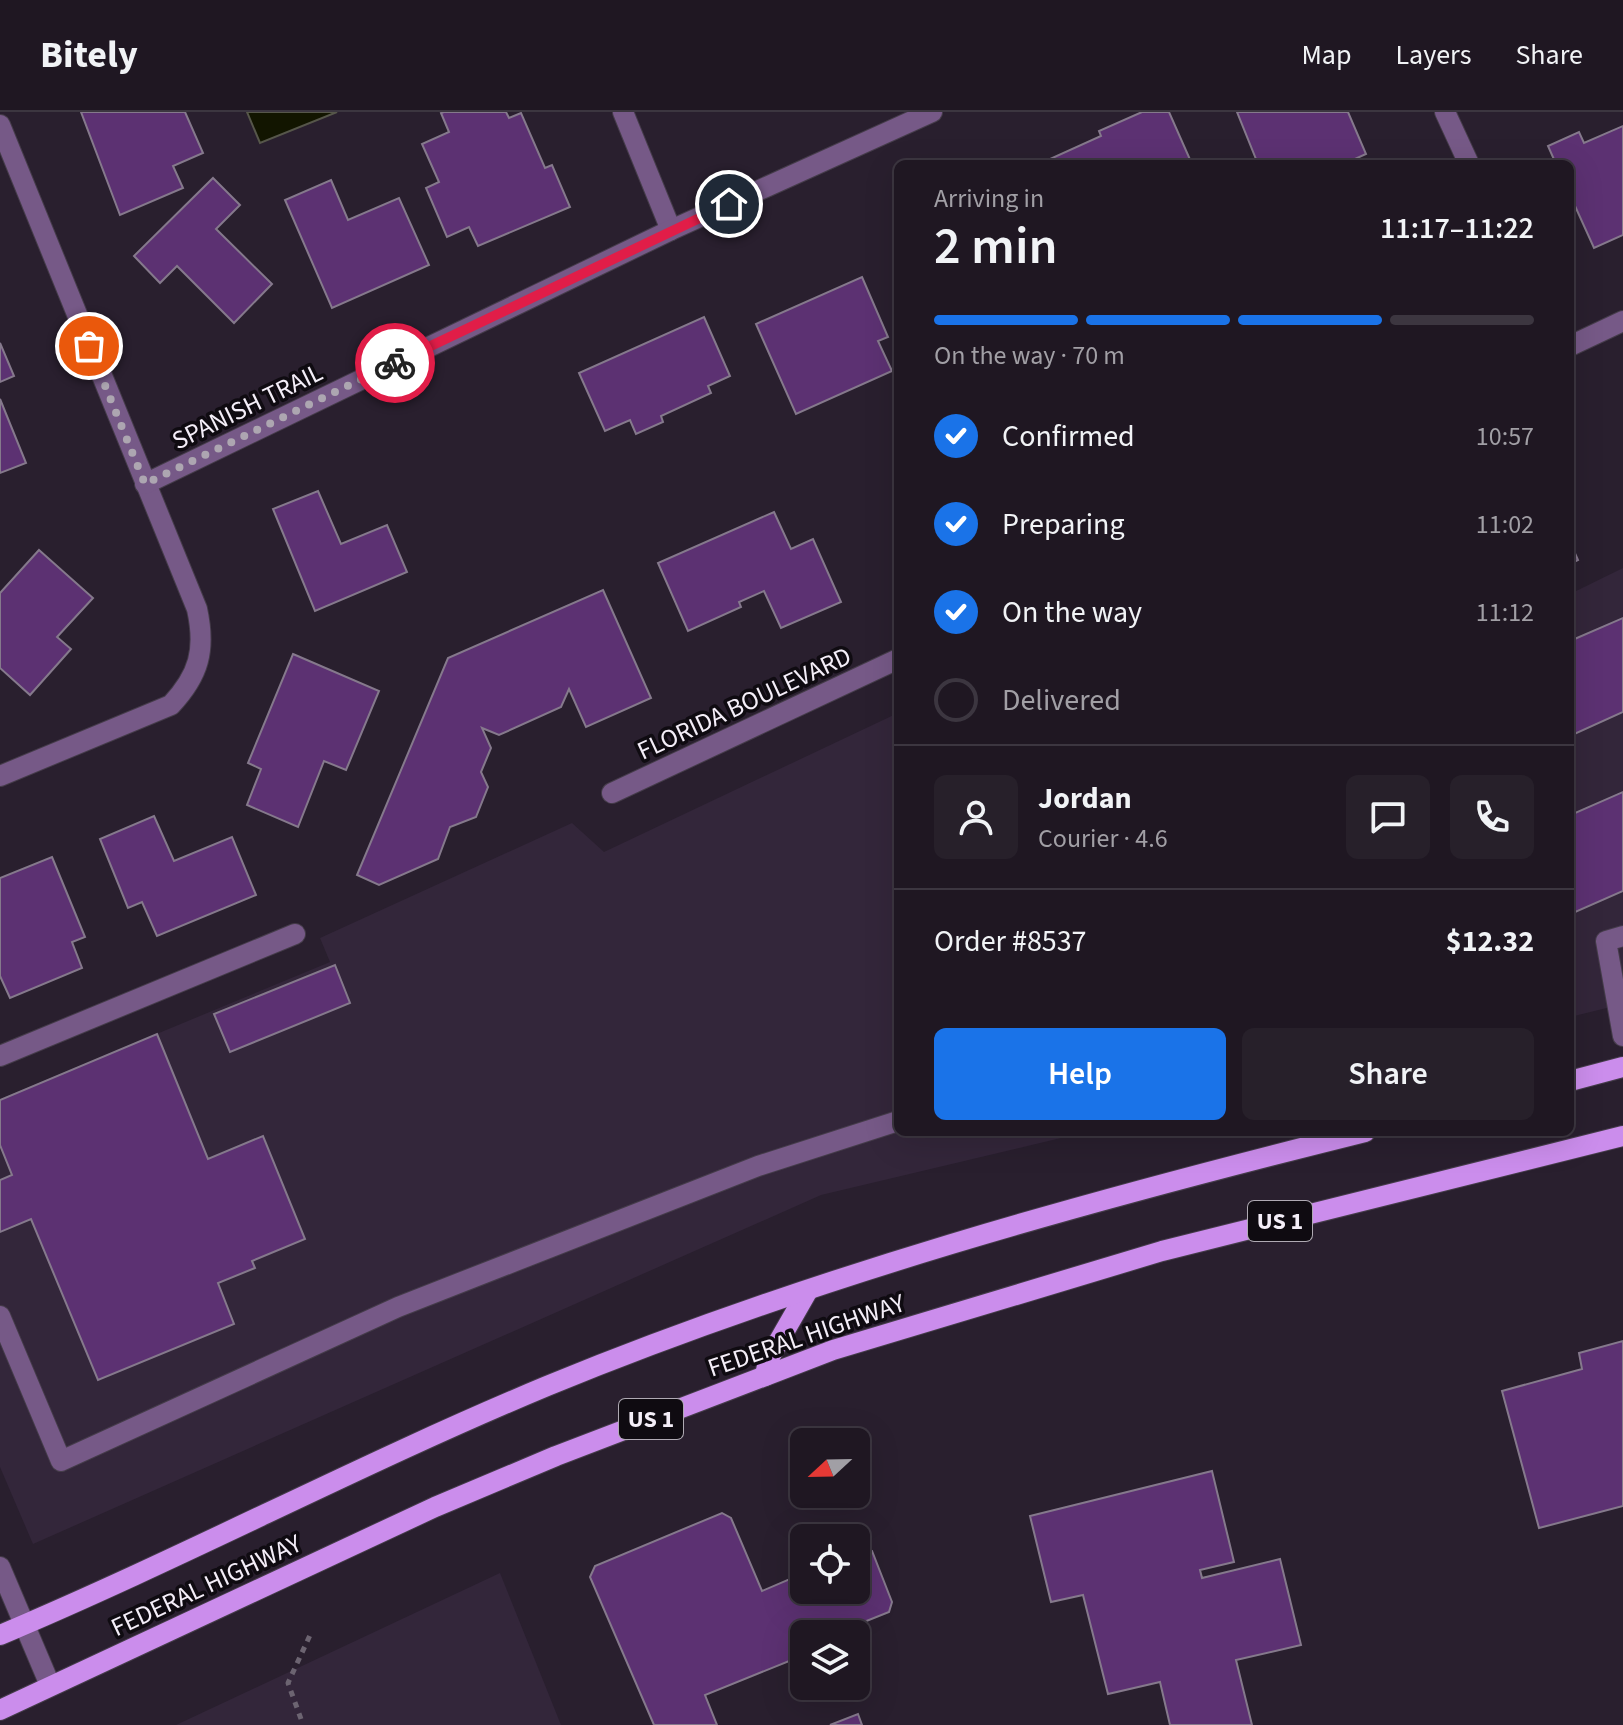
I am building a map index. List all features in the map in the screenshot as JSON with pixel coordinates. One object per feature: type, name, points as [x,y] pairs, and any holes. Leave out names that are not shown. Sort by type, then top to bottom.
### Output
[{"type":"main road","points":[[1574,1080],[1623,1067]]},
{"type":"main road","name":"FEDERAL HIGHWAY","points":[[0,1635],[547,1386],[807,1292],[1028,1219],[1350,1136]]},
{"type":"main road","name":"FEDERAL HIGHWAY","points":[[0,1710],[435,1507],[556,1456],[765,1376],[940,1316],[1162,1251],[1623,1136]]},
{"type":"main road","points":[[765,1376],[768,1360],[807,1292]]},
{"type":"street","points":[[623,112],[671,230]]},
{"type":"street","name":"SPANISH TRAIL","points":[[145,484],[671,230],[932,112]]},
{"type":"street","points":[[1445,112],[1467,160]]},
{"type":"street","points":[[0,125],[197,609],[203,635],[200,662],[189,686],[171,705],[0,776]]},
{"type":"street","points":[[1574,344],[1623,321]]},
{"type":"street","name":"FLORIDA BOULEVARD","points":[[612,793],[894,661]]},
{"type":"street","points":[[0,1056],[295,934]]},
{"type":"street","points":[[1623,936],[1606,941],[1623,1036]]},
{"type":"street","points":[[0,1316],[61,1461],[398,1307],[758,1166],[894,1122]]},
{"type":"street","points":[[0,1567],[50,1685]]},
{"type":"path","points":[[301,1719],[288,1683],[311,1633]]},
{"type":"shaded area","points":[[247,112],[337,112],[260,143]]},
{"type":"shaded area","points":[[1623,568],[1623,1004],[1574,1016],[1574,592]]},
{"type":"shaded area","points":[[894,715],[894,1136],[1069,1136],[821,1195],[33,1544],[0,1467],[0,1099],[330,962],[320,938],[572,823],[604,852]]},
{"type":"shaded area","points":[[500,1573],[561,1725],[176,1725]]},
{"type":"building","points":[[81,112],[185,112],[203,153],[173,166],[183,188],[120,215]]},
{"type":"building","points":[[506,112],[509,118],[521,113],[545,168],[552,165],[570,207],[478,246],[469,227],[447,237],[426,188],[439,182],[422,144],[449,132],[441,113]]},
{"type":"building","points":[[1142,112],[1169,112],[1190,160],[1050,160],[1101,136],[1099,131]]},
{"type":"building","points":[[1237,112],[1348,112],[1366,154],[1353,160],[1256,160]]},
{"type":"building","points":[[1623,126],[1623,235],[1594,248],[1574,204],[1574,160],[1554,160],[1548,146],[1579,132],[1584,143]]},
{"type":"building","points":[[213,178],[240,205],[216,229],[272,284],[234,323],[177,266],[160,283],[134,256]]},
{"type":"building","points":[[331,180],[348,220],[399,198],[429,265],[332,308],[285,200]]},
{"type":"building","points":[[862,277],[888,337],[878,341],[892,371],[796,414],[756,324]]},
{"type":"building","points":[[704,317],[730,376],[708,386],[711,393],[661,416],[663,422],[636,434],[630,420],[605,431],[579,373]]},
{"type":"building","points":[[0,343],[14,376],[0,382]]},
{"type":"building","points":[[0,399],[26,463],[0,473]]},
{"type":"building","points":[[318,491],[341,544],[387,525],[407,572],[315,611],[273,509]]},
{"type":"building","points":[[774,512],[791,549],[813,539],[841,602],[781,628],[764,591],[739,602],[741,607],[688,631],[658,563]]},
{"type":"building","points":[[39,550],[93,598],[57,637],[71,649],[30,695],[0,668],[0,593]]},
{"type":"building","points":[[603,590],[651,698],[586,727],[569,689],[561,707],[499,735],[482,728],[491,748],[481,772],[488,787],[476,817],[450,827],[438,859],[379,885],[357,875],[448,658]]},
{"type":"building","points":[[1623,618],[1623,712],[1574,734],[1574,639]]},
{"type":"building","points":[[293,654],[379,691],[346,770],[324,761],[298,827],[247,805],[261,769],[248,763]]},
{"type":"building","points":[[1623,792],[1623,891],[1574,913],[1574,814]]},
{"type":"building","points":[[154,816],[174,861],[232,837],[256,895],[157,936],[142,902],[128,908],[100,839]]},
{"type":"building","points":[[52,857],[85,937],[72,942],[82,968],[10,998],[0,976],[0,878]]},
{"type":"building","points":[[335,965],[350,1003],[230,1052],[214,1014]]},
{"type":"building","points":[[157,1034],[208,1159],[263,1136],[305,1239],[252,1261],[255,1268],[218,1283],[234,1324],[98,1380],[31,1219],[0,1232],[0,1180],[12,1175],[0,1145],[0,1100]]},
{"type":"building","points":[[1623,1341],[1623,1506],[1539,1528],[1502,1391],[1582,1369],[1579,1353]]},
{"type":"building","points":[[1212,1471],[1234,1562],[1200,1570],[1202,1578],[1280,1559],[1301,1645],[1236,1660],[1252,1725],[1170,1725],[1160,1682],[1108,1694],[1083,1595],[1051,1602],[1030,1516]]},
{"type":"building","points":[[722,1513],[731,1518],[762,1591],[790,1579],[790,1604],[870,1604],[870,1550],[892,1602],[889,1612],[869,1620],[790,1620],[790,1661],[705,1695],[717,1725],[654,1725],[590,1577],[595,1566]]},
{"type":"building","points":[[858,1714],[862,1725],[830,1725]]},
{"type":"way so far","points":[[89,346],[145,484],[395,363]]},
{"type":"route","points":[[395,363],[729,204]]}]
